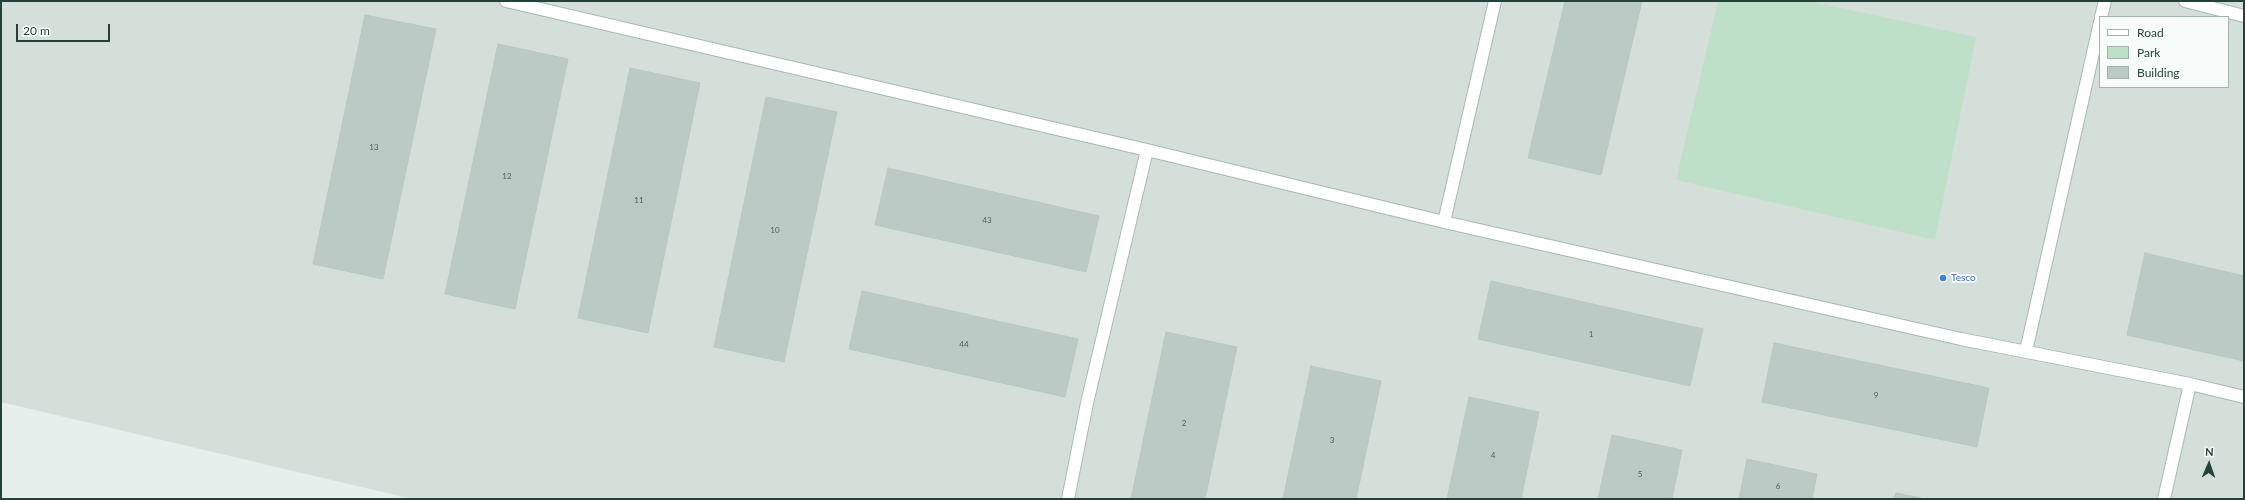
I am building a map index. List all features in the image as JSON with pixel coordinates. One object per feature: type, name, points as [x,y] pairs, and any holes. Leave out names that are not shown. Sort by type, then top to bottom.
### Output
[{"type":"lane","points":[[506,1],[1147,150],[1444,222],[1954,338],[2190,384],[2244,397]]},
{"type":"lane","points":[[1444,222],[1495,1]]},
{"type":"lane","points":[[2101,16],[2105,1]]},
{"type":"lane","points":[[2185,1],[2244,16]]},
{"type":"lane","points":[[2026,351],[2099,26]]},
{"type":"lane","points":[[1068,499],[1086,403],[1147,150]]},
{"type":"lane","points":[[2164,499],[2190,384]]},
{"type":"shaded area","points":[[1,1],[2244,1],[2244,499],[412,499],[1,402]]},
{"type":"green space","points":[[1718,1],[1809,1],[1976,37],[1935,240],[1676,180]]},
{"type":"building","points":[[1565,1],[1642,1],[1601,175],[1528,158]]},
{"type":"building","points":[[365,15],[436,29],[383,279],[313,264]]},
{"type":"building","points":[[498,44],[568,59],[515,309],[445,294]]},
{"type":"building","points":[[630,68],[700,83],[648,333],[578,318]]},
{"type":"building","points":[[766,97],[837,112],[784,362],[714,347]]},
{"type":"building","points":[[888,168],[1099,216],[1086,272],[875,225]]},
{"type":"building","points":[[2145,253],[2244,276],[2244,361],[2127,335]]},
{"type":"building","points":[[1491,281],[1703,329],[1690,386],[1478,339]]},
{"type":"building","points":[[862,291],[1078,339],[1065,397],[849,349]]},
{"type":"building","points":[[1166,332],[1237,347],[1205,499],[1131,499]]},
{"type":"building","points":[[1774,343],[1989,388],[1977,447],[1762,402]]},
{"type":"building","points":[[1311,366],[1381,381],[1356,499],[1283,499]]},
{"type":"building","points":[[1469,397],[1539,412],[1521,499],[1447,499]]},
{"type":"building","points":[[1612,435],[1682,450],[1672,499],[1598,499]]},
{"type":"building","points":[[1747,459],[1817,474],[1812,499],[1739,499]]},
{"type":"building","points":[[1896,493],[1926,499],[1894,499]]},
{"type":"place","name":"Tesco","points":[[1943,278]]}]
